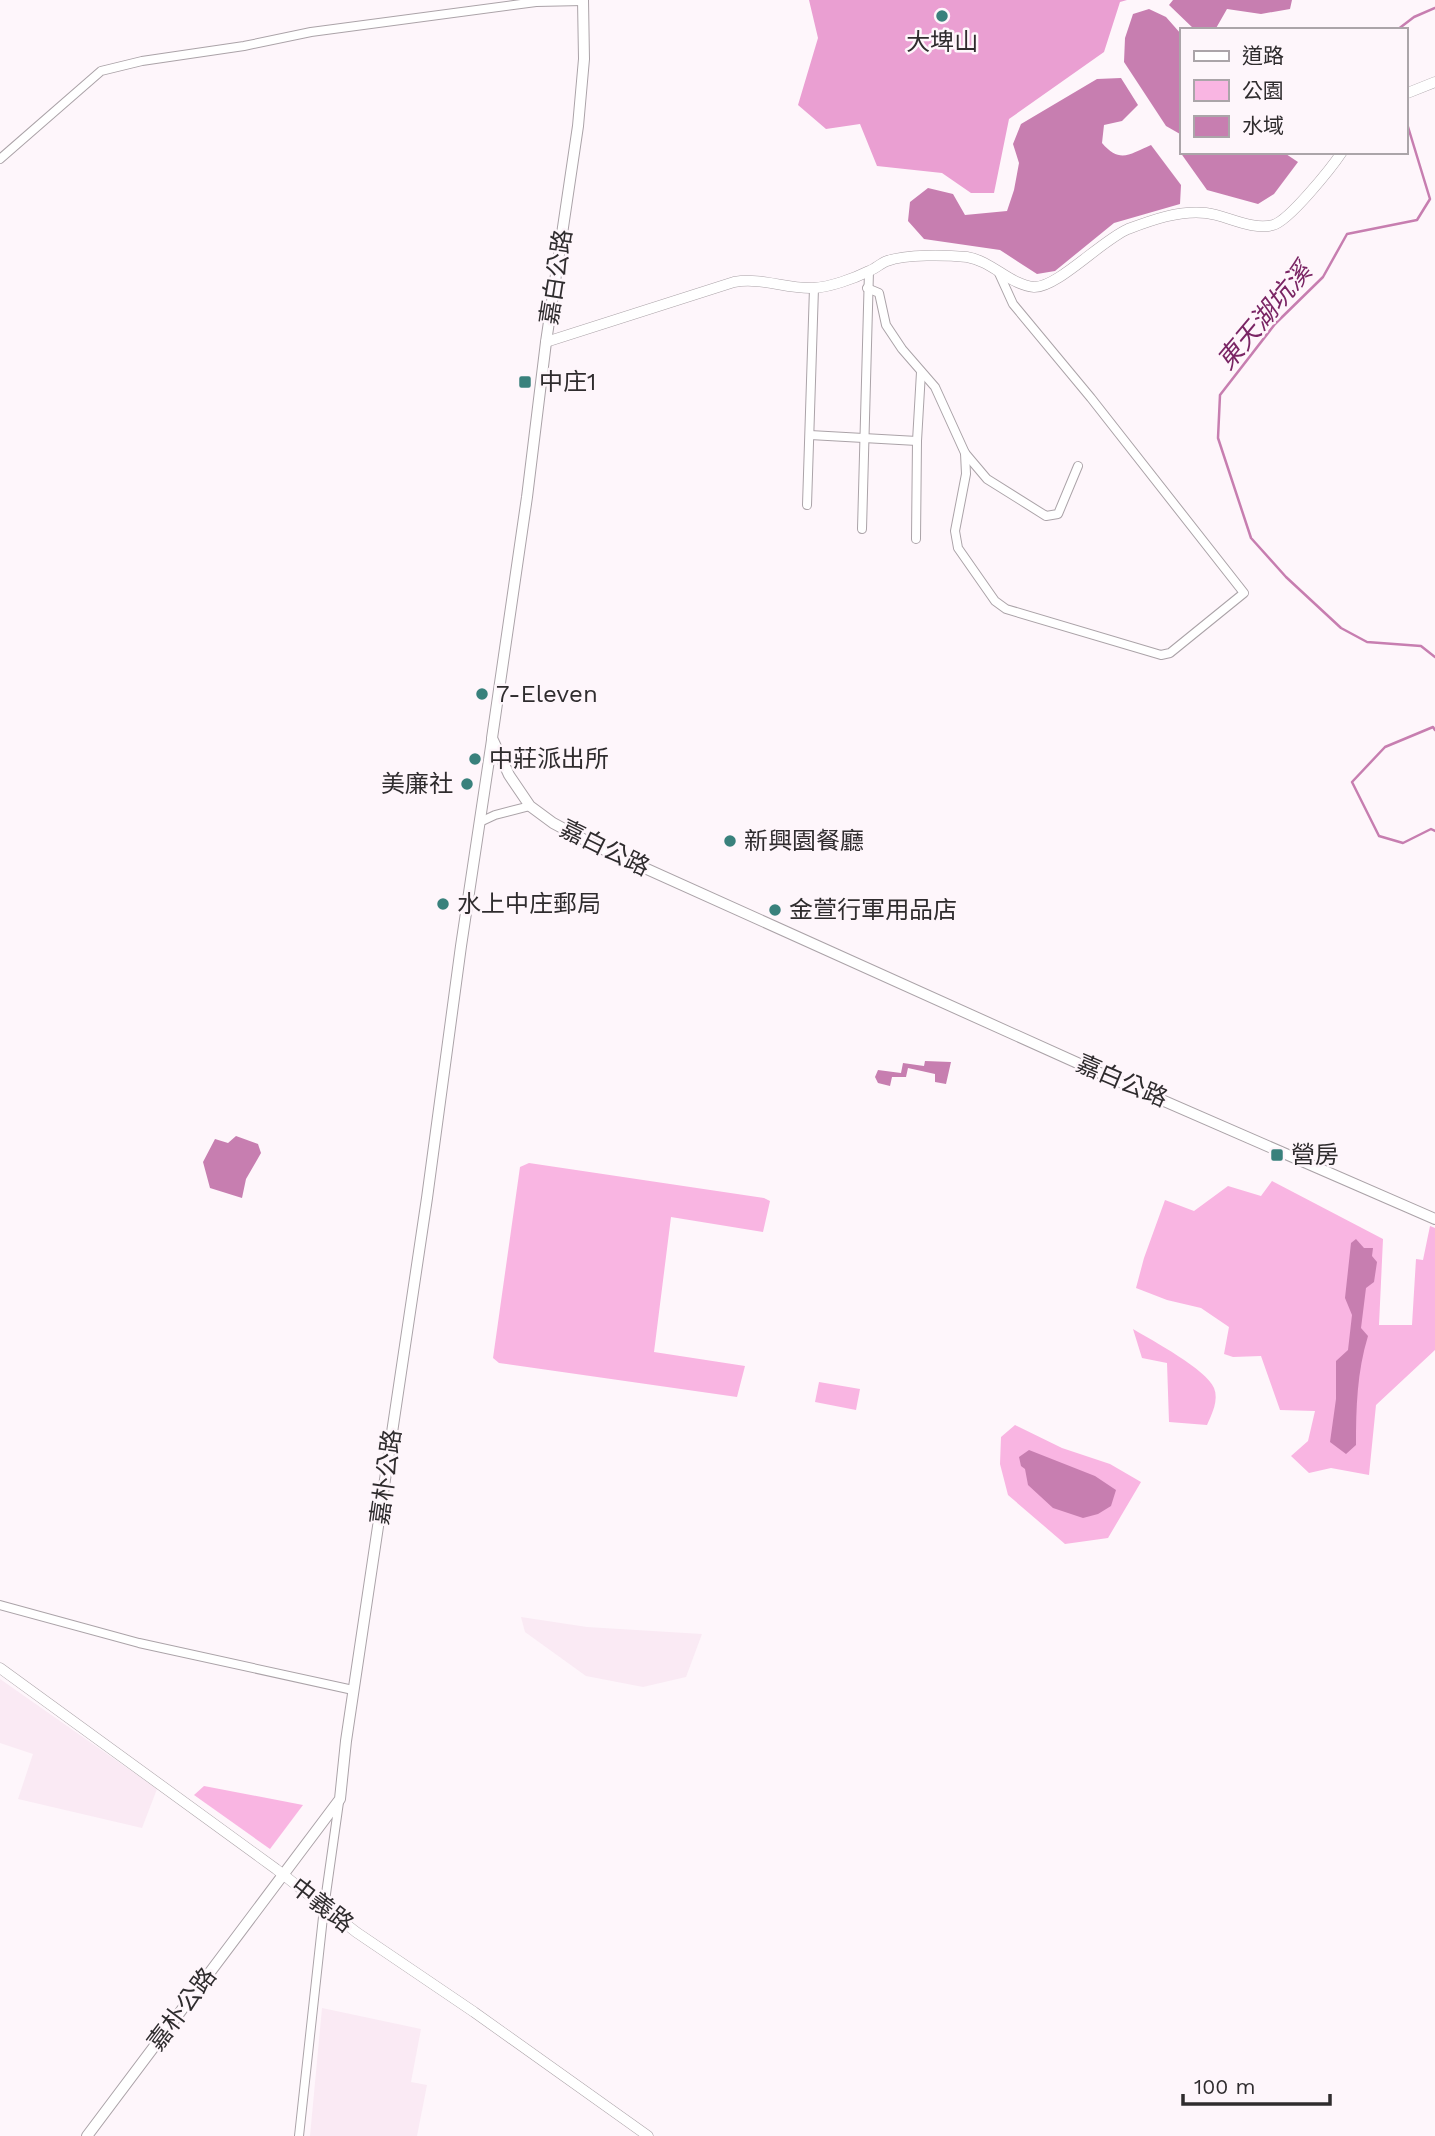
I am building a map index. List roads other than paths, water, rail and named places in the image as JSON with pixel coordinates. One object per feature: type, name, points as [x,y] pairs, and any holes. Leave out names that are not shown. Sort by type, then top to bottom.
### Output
[{"type":"main road","name":"嘉白公路","points":[[583,0],[584,59],[578,126],[492,738],[509,775],[530,806],[553,823],[598,847],[1093,1070],[1435,1219]]},
{"type":"main road","name":"嘉朴公路","points":[[87,2136],[340,1799],[353,1690],[427,1198],[492,738]]},
{"type":"street","points":[[0,159],[102,71],[142,61],[244,46],[311,32],[536,2],[583,0]]},
{"type":"street","points":[[1407,93],[1435,82]]},
{"type":"street","points":[[546,342],[734,282],[751,278],[814,288],[869,271],[888,260],[939,255],[971,258],[997,269],[1019,283],[1036,287],[1053,282],[1114,235],[1153,219],[1205,212],[1255,225],[1273,225],[1287,217],[1340,154]]},
{"type":"street","points":[[965,453],[966,474],[955,531],[958,548],[995,601],[1006,609],[1161,655],[1170,653],[1244,593],[1091,398],[1013,304],[997,269]]},
{"type":"street","points":[[862,529],[869,271]]},
{"type":"street","points":[[807,505],[814,288]]},
{"type":"street","points":[[867,288],[879,293],[886,325],[921,372],[936,387],[965,453],[987,479],[1046,516],[1059,514],[1078,466]]},
{"type":"street","points":[[916,539],[921,372]]},
{"type":"street","points":[[810,435],[917,441]]},
{"type":"street","points":[[480,822],[530,806]]},
{"type":"street","points":[[0,1605],[139,1643],[353,1690]]},
{"type":"street","name":"中義路","points":[[0,1668],[283,1875],[356,1932],[648,2136]]},
{"type":"street","points":[[299,2136],[324,1908],[340,1799]]},
{"type":"water","points":[[1173,0],[1292,0],[1290,9],[1261,14],[1227,9],[1216,28],[1193,28],[1169,5]]},
{"type":"water","points":[[1149,9],[1166,17],[1180,33],[1180,134],[1166,126],[1124,62],[1125,38],[1133,14]]},
{"type":"water","points":[[1121,78],[1138,105],[1122,121],[1104,125],[1102,143],[1120,155],[1131,154],[1151,145],[1181,185],[1180,204],[1114,223],[1055,271],[1037,274],[1000,250],[924,239],[908,221],[910,202],[928,188],[953,194],[965,215],[1007,211],[1019,163],[1013,144],[1021,124],[1097,79]]},
{"type":"water","points":[[1181,154],[1286,154],[1298,162],[1274,194],[1258,204],[1207,190]]},
{"type":"water","points":[[925,1061],[951,1062],[946,1084],[935,1082],[935,1074],[908,1068],[906,1077],[892,1077],[890,1086],[878,1083],[875,1077],[878,1070],[901,1073],[903,1063],[924,1066]]},
{"type":"water","points":[[236,1136],[258,1144],[261,1153],[246,1179],[242,1198],[210,1188],[203,1162],[215,1139],[228,1143]]},
{"type":"water","points":[[1356,1239],[1364,1248],[1373,1248],[1372,1256],[1377,1262],[1374,1282],[1366,1288],[1361,1328],[1368,1336],[1359,1377],[1356,1445],[1346,1454],[1330,1442],[1336,1399],[1336,1361],[1348,1350],[1352,1315],[1345,1298],[1351,1243]]},
{"type":"water","points":[[1029,1450],[1095,1476],[1116,1490],[1111,1506],[1098,1514],[1083,1518],[1053,1508],[1028,1485],[1019,1457]]},
{"type":"waterway","name":"東天湖坑溪","points":[[1400,28],[1414,17],[1435,8]]},
{"type":"waterway","name":"東天湖坑溪","points":[[1407,124],[1430,199],[1417,220],[1347,234],[1323,277],[1275,324],[1220,395],[1218,438],[1251,538],[1286,577],[1341,628],[1367,642],[1421,646],[1435,657]]},
{"type":"waterway","name":"東天湖坑溪","points":[[1435,730],[1433,727],[1385,747],[1352,782],[1379,836],[1403,843],[1431,829],[1435,831]]},
{"type":"place","name":"大埤山","points":[[942,16]]},
{"type":"place","name":"中庄1","points":[[525,382]]},
{"type":"place","name":"7-Eleven","points":[[482,694]]},
{"type":"place","name":"中莊派出所","points":[[475,759]]},
{"type":"place","name":"美廉社","points":[[467,784]]},
{"type":"place","name":"新興園餐廳","points":[[730,841]]},
{"type":"place","name":"水上中庄郵局","points":[[443,904]]},
{"type":"place","name":"金萱行軍用品店","points":[[775,910]]},
{"type":"place","name":"營房","points":[[1277,1155]]}]
